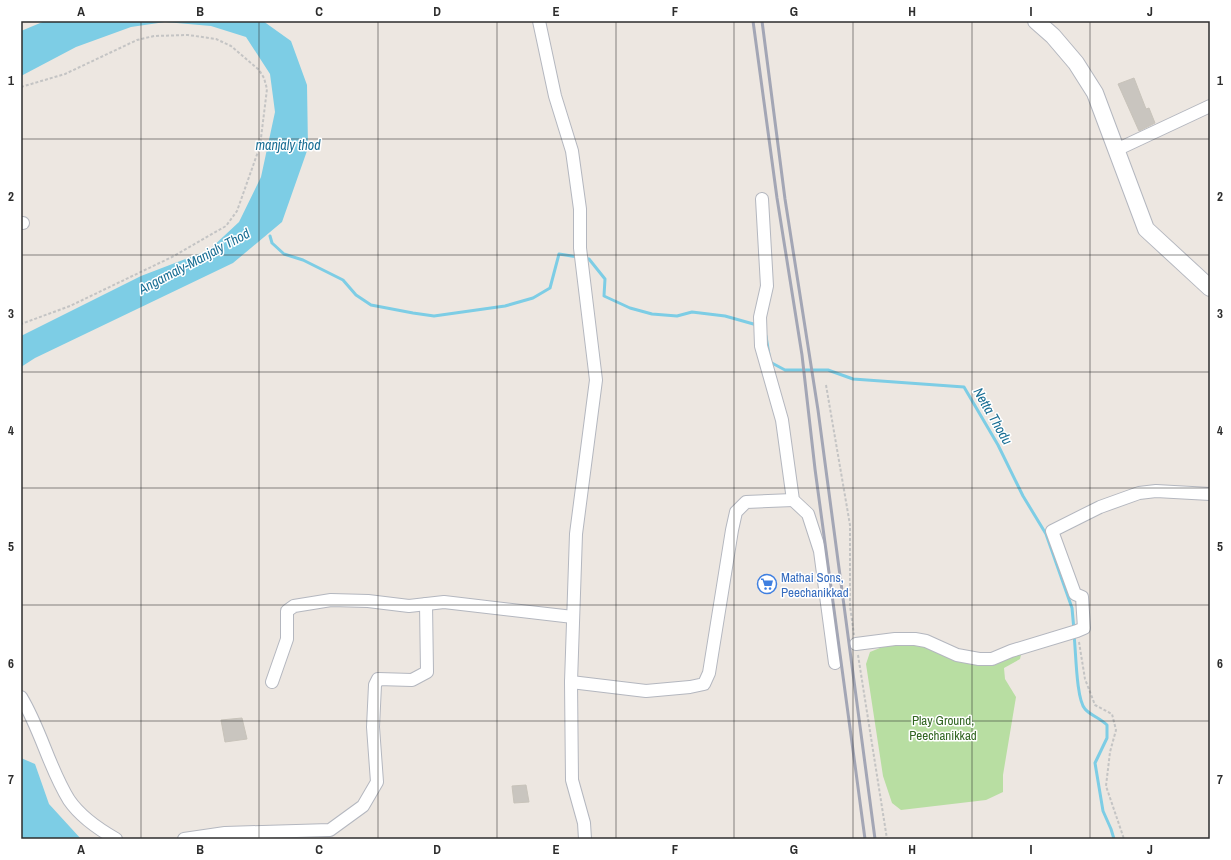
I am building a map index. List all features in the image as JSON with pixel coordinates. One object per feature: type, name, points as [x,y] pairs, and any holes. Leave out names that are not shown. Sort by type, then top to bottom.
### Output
[{"type":"main road","points":[[1036,21],[1053,36],[1076,63],[1095,93],[1146,229],[1210,288]]},
{"type":"street","points":[[539,21],[555,96],[572,151],[580,209],[580,251],[596,380],[576,534],[573,617],[572,780],[584,823],[585,839]]},
{"type":"street","points":[[1116,150],[1210,106]]},
{"type":"street","points":[[762,199],[768,286],[760,317],[761,346],[782,420],[793,500],[808,514],[820,551],[835,663]]},
{"type":"street","points":[[856,644],[895,639],[915,639],[926,641],[957,655],[979,659],[992,659],[1011,651],[1077,631],[1084,628],[1082,597],[1075,594],[1052,531],[1100,508],[1140,493],[1156,491],[1210,494]]},
{"type":"street","points":[[572,682],[646,691],[690,687],[704,684],[709,673],[736,512],[746,502],[793,500]]},
{"type":"street","points":[[272,682],[287,639],[287,611],[294,606],[331,600],[368,601],[409,606],[444,602],[573,617]]},
{"type":"street","points":[[184,839],[225,833],[332,834],[363,806],[377,782],[373,727],[374,685],[378,679],[412,680],[427,672],[426,604]]},
{"type":"street","points":[[21,697],[34,721],[55,772],[70,801],[103,831],[116,839]]},
{"type":"path","points":[[21,86],[65,74],[137,40],[154,36],[188,35],[216,39],[242,53],[259,70],[264,78],[267,89],[260,146],[238,211],[226,226],[174,256],[77,302],[21,324]]},
{"type":"path","points":[[826,385],[850,526],[850,606],[887,839]]},
{"type":"path","points":[[1077,631],[1085,679],[1095,705],[1112,714],[1116,730],[1110,752],[1106,786],[1124,839]]},
{"type":"green space","name":"Play Ground, Peechanikkad","points":[[897,641],[917,643],[954,658],[1022,651],[1020,659],[1004,668],[1005,679],[1016,697],[1003,775],[1003,792],[986,800],[901,810],[892,803],[883,776],[866,664],[870,652]]},
{"type":"water","name":"manjaly thod","points":[[45,21],[263,21],[291,41],[307,85],[308,148],[282,222],[233,263],[35,358],[21,367],[21,336],[141,276],[209,250],[239,222],[261,177],[275,112],[270,74],[246,37],[211,26],[165,22],[131,27],[76,47],[21,76],[21,31]]},
{"type":"water","points":[[21,758],[35,764],[49,804],[81,839],[21,839]]},
{"type":"building","points":[[1134,78],[1146,109],[1149,108],[1155,123],[1139,131],[1118,84]]},
{"type":"building","points":[[242,718],[247,739],[225,742],[221,720]]},
{"type":"building","points":[[526,785],[529,802],[514,803],[512,786]]},
{"type":"waterway","points":[[270,236],[272,243],[284,254],[303,260],[343,280],[356,295],[371,305],[434,316],[505,306],[533,298],[550,288],[559,254],[578,257]]},
{"type":"waterway","name":"Netta Thodu","points":[[583,258],[589,259],[605,279],[604,296],[630,308],[652,314],[677,316],[692,312],[725,316],[757,325]]},
{"type":"waterway","name":"Netta Thodu","points":[[766,336],[769,355]]},
{"type":"waterway","name":"Netta Thodu","points":[[770,362],[785,370],[828,370],[853,379],[964,387],[998,445],[1023,496],[1046,534],[1072,608],[1074,630]]},
{"type":"waterway","name":"Netta Thodu","points":[[1074,635],[1078,685],[1082,704],[1087,711],[1107,725],[1107,738],[1095,763],[1103,811],[1114,839]]},
{"type":"railway","points":[[753,21],[777,198],[802,355],[815,469],[865,839]]},
{"type":"railway","points":[[762,21],[785,199],[818,410],[875,839]]},
{"type":"place","name":"Mathai Sons, Peechanikkad","points":[[767,584]]},
{"type":"water label","name":"Angamaly-Manjaly Thod","points":[[194,261]]}]
